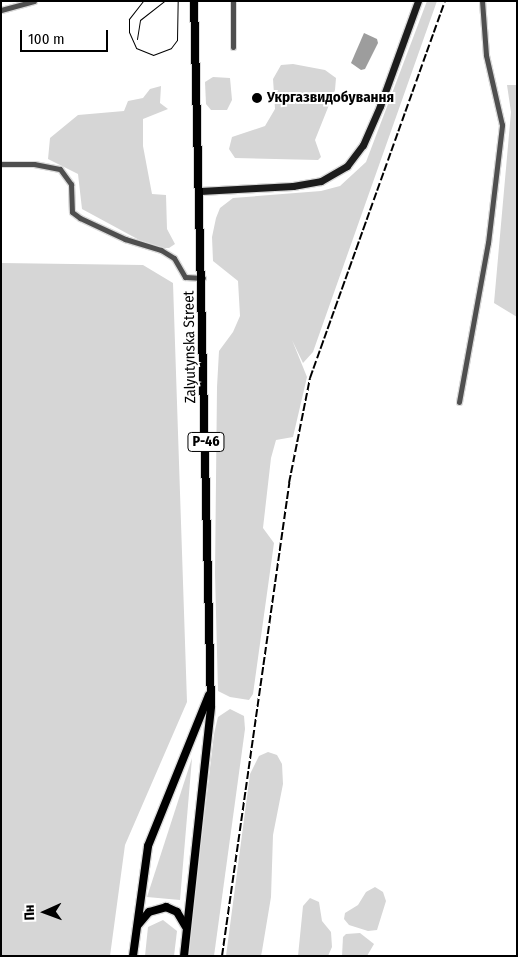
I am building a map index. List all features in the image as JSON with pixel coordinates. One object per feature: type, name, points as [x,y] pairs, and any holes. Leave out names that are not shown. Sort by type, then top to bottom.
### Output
[{"type":"main road","name":"Zalyutynska Street","points":[[194,1],[203,278],[210,693]]},
{"type":"main road","points":[[200,191],[293,186],[321,181],[347,166],[363,145],[380,106],[418,1]]},
{"type":"main road","name":"Р-46","points":[[133,956],[148,846],[210,693]]},
{"type":"main road","name":"Р-46","points":[[184,956],[211,706],[210,693]]},
{"type":"main road","points":[[135,931],[149,912],[166,907],[183,918],[187,934]]},
{"type":"street","points":[[1,10],[34,1]]},
{"type":"street","points":[[233,1],[233,47]]},
{"type":"street","points":[[459,402],[488,243],[502,125],[486,55],[482,1]]},
{"type":"street","points":[[1,164],[34,164],[60,169],[71,184],[72,212],[80,218],[125,239],[161,250],[174,258],[185,277],[203,278]]},
{"type":"shaded area","points":[[427,1],[437,1],[313,352],[303,363],[292,340],[307,377],[293,437],[276,440],[271,458],[263,528],[274,543],[253,694],[249,700],[230,697],[218,691],[215,574],[217,387],[219,351],[233,332],[240,316],[238,281],[213,261],[212,237],[216,218],[220,208],[233,198],[321,191],[340,186],[366,162]]},
{"type":"shaded area","points":[[364,33],[377,39],[378,43],[365,69],[361,70],[351,63]]},
{"type":"shaded area","points":[[293,64],[325,70],[336,78],[335,90],[315,140],[321,157],[318,160],[235,158],[229,149],[232,137],[265,126],[275,109],[273,79],[281,65]]},
{"type":"shaded area","points":[[213,77],[230,78],[232,100],[227,110],[211,110],[206,104],[205,82]]},
{"type":"shaded area","points":[[507,85],[517,85],[517,317],[494,303],[511,112]]},
{"type":"shaded area","points":[[161,86],[160,103],[168,109],[143,119],[143,146],[152,194],[166,195],[167,229],[175,244],[169,248],[154,248],[82,209],[78,174],[48,159],[50,138],[78,115],[124,111],[128,101],[143,98],[150,89]]},
{"type":"shaded area","points":[[1,263],[143,265],[173,283],[187,702],[125,845],[110,956],[1,956]]},
{"type":"shaded area","points":[[230,709],[244,716],[245,729],[214,956],[188,956],[214,734],[218,717]]},
{"type":"shaded area","points":[[268,752],[277,755],[282,764],[283,784],[273,835],[271,897],[261,956],[226,956],[250,774],[259,756]]},
{"type":"shaded area","points":[[192,758],[180,900],[147,897]]},
{"type":"shaded area","points":[[375,887],[383,892],[386,901],[377,930],[368,931],[349,925],[344,919],[345,913],[358,905],[366,892]]},
{"type":"shaded area","points":[[310,898],[319,902],[322,921],[331,932],[332,947],[328,956],[298,956],[303,906]]},
{"type":"shaded area","points":[[163,920],[177,931],[174,956],[145,956],[148,927]]},
{"type":"shaded area","points":[[360,933],[374,944],[367,956],[342,956],[343,937],[346,934]]},
{"type":"tram line","points":[[143,1],[129,19],[129,32],[136,48],[153,55],[171,48],[177,40],[178,1]]},
{"type":"tram line","points":[[137,39],[140,20],[164,1]]},
{"type":"railway","points":[[222,956],[289,483],[310,378],[445,1]]},
{"type":"place","name":"Укргазвидобування","points":[[257,98]]}]
